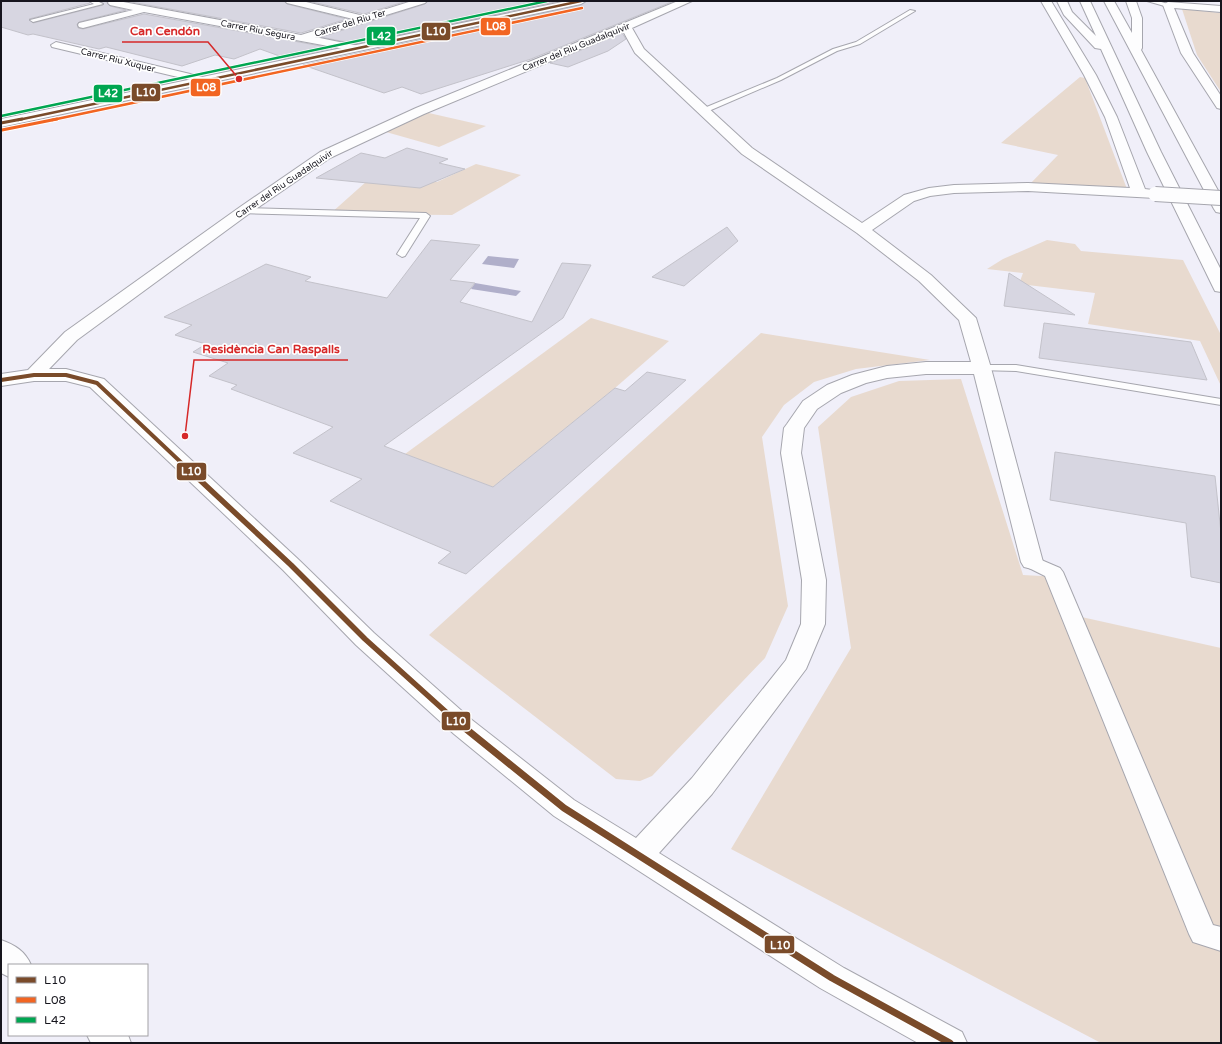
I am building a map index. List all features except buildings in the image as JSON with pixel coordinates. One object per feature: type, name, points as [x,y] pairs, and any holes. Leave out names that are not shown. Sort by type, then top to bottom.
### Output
[{"type":"main road","points":[[290,1],[365,19]]},
{"type":"main road","name":"Carrer del Riu Ter","points":[[302,38],[422,1]]},
{"type":"main road","points":[[1,123],[581,1]]},
{"type":"main road","name":"Carrer del Riu Guadalquivir","points":[[34,375],[71,336],[325,154],[420,111],[687,1]]},
{"type":"main road","points":[[1046,1],[1090,75],[1111,117],[1139,194]]},
{"type":"main road","points":[[1062,1],[1068,13],[1112,60]]},
{"type":"main road","points":[[1085,1],[1154,152],[1221,287]]},
{"type":"main road","points":[[1109,1],[1221,209]]},
{"type":"main road","points":[[1131,1],[1136,18],[1137,51]]},
{"type":"main road","name":"Carrer Riu Segura","points":[[113,3],[355,48]]},
{"type":"main road","points":[[1221,9],[1168,5],[1187,53],[1221,104]]},
{"type":"main road","points":[[83,25],[147,9]]},
{"type":"main road","points":[[626,27],[639,51],[702,111],[747,151],[862,230],[925,278],[967,318],[982,368],[1032,562]]},
{"type":"main road","name":"Carrer Riu Xuquer","points":[[56,45],[203,80]]},
{"type":"main road","points":[[862,230],[909,198],[929,192],[954,189],[1028,187],[1221,198]]},
{"type":"main road","points":[[638,856],[702,786],[797,663],[813,624],[814,580],[791,453],[794,428],[810,405],[834,389],[859,379],[887,372],[926,368],[982,368]]},
{"type":"main road","points":[[1,380],[34,375],[66,375],[97,383],[291,565],[365,639],[463,727],[564,808],[832,978],[950,1043]]},
{"type":"main road","points":[[1,954],[14,964]]},
{"type":"main road","points":[[105,1036],[114,1043]]},
{"type":"street","points":[[1032,562],[1053,572],[1203,934],[1221,939]]},
{"type":"lane","points":[[33,20],[100,4],[92,1]]},
{"type":"lane","points":[[1150,1],[1168,5]]},
{"type":"lane","points":[[702,111],[779,79],[835,50],[858,44],[912,11]]},
{"type":"lane","points":[[242,212],[426,216],[402,254]]},
{"type":"lane","points":[[982,368],[1016,368],[1221,402]]},
{"type":"shaded area","points":[[1182,9],[1221,13],[1221,92],[1197,55]]},
{"type":"shaded area","points":[[1080,77],[1085,78],[1127,189],[1030,184],[1058,155],[1001,143]]},
{"type":"shaded area","points":[[420,111],[486,126],[439,147],[379,130]]},
{"type":"shaded area","points":[[476,164],[521,175],[452,215],[330,214],[376,173],[437,182]]},
{"type":"shaded area","points":[[1047,240],[1075,244],[1081,251],[1183,260],[1221,335],[1221,386],[1200,341],[1088,324],[1095,293],[1019,284],[1023,273],[987,269],[1003,259]]},
{"type":"shaded area","points":[[591,318],[669,341],[615,388],[493,487],[405,454]]},
{"type":"shaded area","points":[[761,333],[930,360],[856,369],[814,382],[784,405],[762,437],[788,606],[765,658],[652,776],[640,781],[616,779],[429,635]]},
{"type":"shaded area","points":[[961,379],[1023,575],[1060,577],[1068,614],[1221,648],[1221,1043],[1101,1043],[731,849],[851,648],[818,427],[851,397],[899,381]]},
{"type":"water","points":[[488,256],[519,259],[514,268],[482,264]]},
{"type":"water","points":[[475,283],[521,291],[516,296],[471,289]]},
{"type":"transit line","name":"L42","points":[[1,116],[547,1]]},
{"type":"transit line","name":"L10","points":[[1,123],[581,1]]},
{"type":"transit line","name":"L08","points":[[2,130],[582,8]]},
{"type":"transit line","name":"L10","points":[[1,380],[34,375],[66,375],[97,383],[291,565],[365,639],[463,727],[564,808],[832,978],[950,1043]]},
{"type":"place","name":"Can Cendón","points":[[239,79]]},
{"type":"place","name":"Residència Can Raspalls","points":[[185,436]]}]
